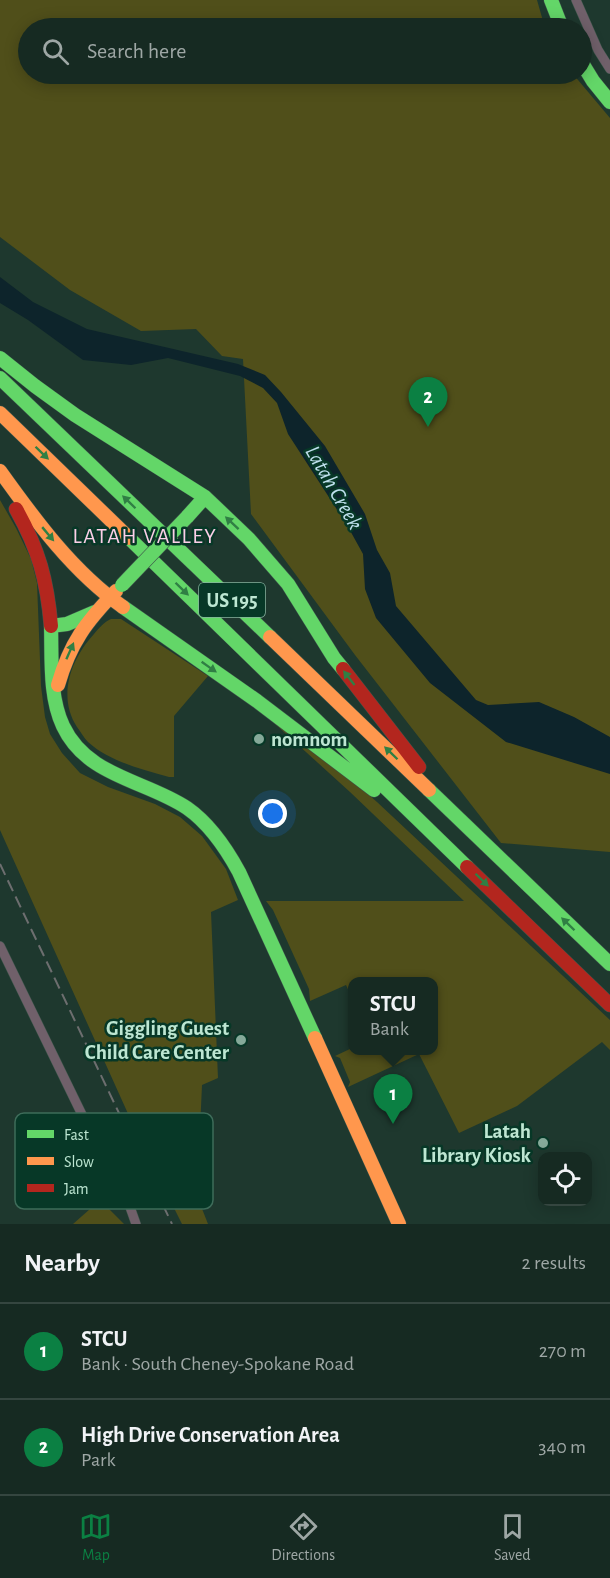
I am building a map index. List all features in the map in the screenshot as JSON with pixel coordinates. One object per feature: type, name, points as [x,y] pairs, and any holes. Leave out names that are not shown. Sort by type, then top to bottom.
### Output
[{"type":"main road","points":[[551,0],[558,18]]},
{"type":"main road","points":[[592,79],[610,102]]},
{"type":"main road","points":[[0,358],[75,415],[205,498],[249,538],[288,584],[334,658],[464,822]]},
{"type":"main road","name":"US 195","points":[[0,378],[610,964]]},
{"type":"main road","name":"US 195","points":[[0,413],[610,1005]]},
{"type":"main road","points":[[0,471],[32,516],[56,544],[110,598],[257,701],[440,840]]},
{"type":"main road","points":[[0,482],[26,526],[39,554],[48,588],[53,680],[63,727],[83,756],[100,768],[180,803],[204,822],[223,844],[239,872],[399,1224]]},
{"type":"main road","points":[[56,695],[69,651],[95,612],[205,498]]},
{"type":"main road","points":[[51,626],[72,622],[95,612]]},
{"type":"street","points":[[576,0],[584,18]]},
{"type":"street","points":[[592,36],[610,69]]},
{"type":"street","points":[[0,946],[81,1113]]},
{"type":"street","points":[[131,1209],[136,1224]]},
{"type":"shaded area","points":[[0,0],[537,0],[542,18],[18,18],[18,84],[581,84],[610,118],[610,852],[501,843],[355,655],[251,514],[243,359],[222,356],[196,329],[141,331],[70,290],[0,237]]},
{"type":"shaded area","points":[[0,500],[31,559],[37,583],[41,686],[50,734],[62,753],[80,773],[108,787],[155,804],[180,817],[202,836],[226,869],[238,900],[211,912],[218,1078],[202,1085],[201,1113],[128,1113],[0,830]]},
{"type":"shaded area","points":[[111,619],[121,619],[208,676],[174,716],[174,777],[137,768],[106,755],[87,740],[71,715],[68,691],[73,666],[86,644],[102,625]]},
{"type":"shaded area","points":[[263,713],[331,762],[377,802],[610,1020],[610,1050],[602,1042],[517,1106],[459,1133],[420,1055],[438,1055],[438,977],[348,977],[348,989],[346,985],[310,1001],[309,989],[273,910],[266,901],[464,901]]},
{"type":"shaded area","points":[[348,1050],[348,1055],[417,1055],[348,1087],[350,1082],[340,1058],[335,1056]]},
{"type":"shaded area","points":[[90,1209],[109,1209],[124,1224],[73,1224]]},
{"type":"shaded area","points":[[174,1209],[202,1209],[208,1224],[182,1224]]},
{"type":"water","name":"Latah Creek","points":[[0,277],[33,302],[87,329],[238,364],[265,375],[325,446],[365,514],[377,550],[390,573],[396,606],[476,700],[488,705],[539,702],[574,717],[610,737],[610,774],[506,742],[430,683],[376,618],[365,589],[363,554],[347,525],[288,434],[277,403],[263,388],[240,376],[168,358],[131,365],[83,360],[28,320],[0,303]]},
{"type":"railway","points":[[0,864],[119,1113]]},
{"type":"railway","points":[[165,1209],[172,1224]]},
{"type":"traffic: fast","points":[[551,0],[558,18]]},
{"type":"traffic: fast","points":[[592,79],[610,102]]},
{"type":"traffic: fast","points":[[0,358],[75,415],[205,497],[249,539],[288,584],[343,669]]},
{"type":"traffic: fast","points":[[0,378],[270,637]]},
{"type":"traffic: fast","points":[[187,517],[205,497]]},
{"type":"traffic: fast","points":[[122,585],[187,517]]},
{"type":"traffic: fast","points":[[129,538],[467,867]]},
{"type":"traffic: fast","points":[[123,607],[257,701],[374,790]]},
{"type":"traffic: fast","points":[[95,612],[67,624],[51,626],[53,690],[63,726],[73,743],[102,767],[187,808],[217,837],[239,872],[315,1038]]},
{"type":"traffic: fast","points":[[429,790],[610,964]]},
{"type":"traffic: slow","points":[[0,413],[129,538]]},
{"type":"traffic: slow","points":[[0,471],[71,562],[123,607]]},
{"type":"traffic: slow","points":[[58,685],[68,657],[80,634],[116,591]]},
{"type":"traffic: slow","points":[[270,637],[429,790]]},
{"type":"traffic: slow","points":[[315,1038],[399,1224]]},
{"type":"traffic: jam","points":[[16,509],[31,538],[41,566],[51,626]]},
{"type":"traffic: jam","points":[[343,669],[419,767]]},
{"type":"traffic: jam","points":[[467,867],[610,1005]]},
{"type":"place","name":"High Drive Conservation Area","points":[[428,427]]},
{"type":"place","name":"nomnom","points":[[259,739]]},
{"type":"place","name":"Giggling Guest Child Care Center","points":[[241,1040]]},
{"type":"place","name":"STCU","points":[[393,1124]]},
{"type":"place","name":"Latah Library Kiosk","points":[[543,1143]]},
{"type":"district","name":"LATAH VALLEY","points":[[145,535]]}]
